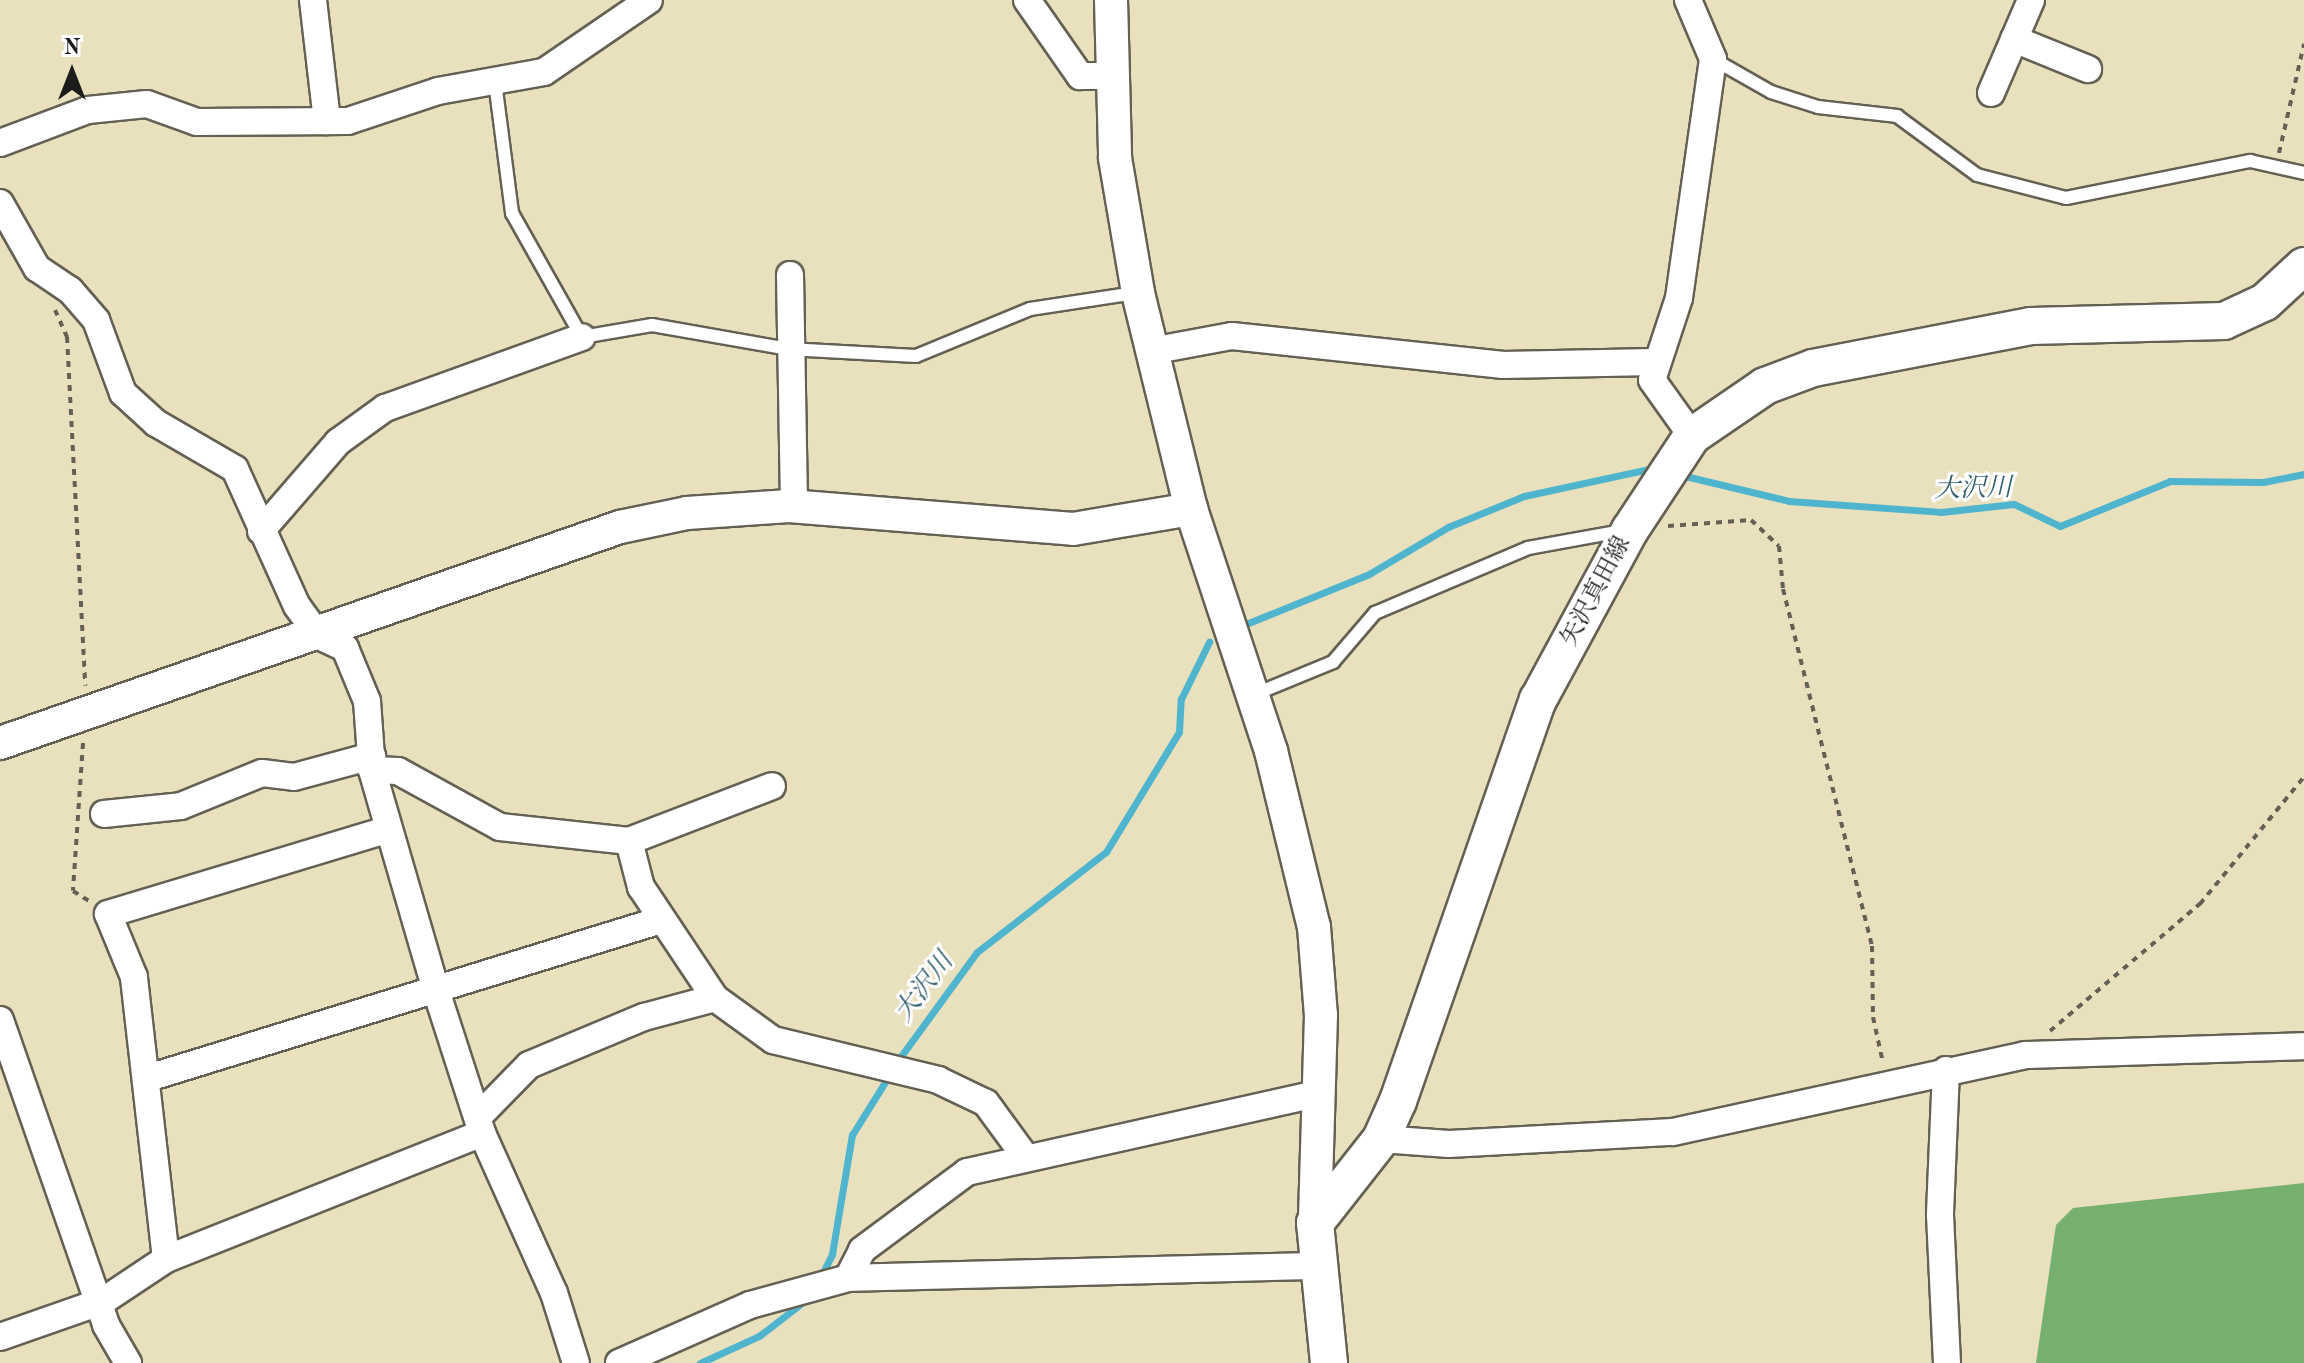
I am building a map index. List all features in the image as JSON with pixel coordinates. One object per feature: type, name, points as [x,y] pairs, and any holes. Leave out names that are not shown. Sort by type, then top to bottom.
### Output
[{"type":"main road","name":"矢沢真田線","points":[[1315,1223],[1381,1139],[1538,700],[1630,530],[1692,436],[1765,386],[1813,368],[2031,326],[2224,321],[2265,302],[2304,266]]},
{"type":"main road","points":[[1315,1223],[1329,1363]]},
{"type":"street","points":[[313,0],[327,121]]},
{"type":"street","points":[[0,143],[88,110],[147,104],[197,122],[327,121],[495,82],[575,58],[649,0]]},
{"type":"street","points":[[1027,0],[1080,76],[1111,76]]},
{"type":"street","points":[[1111,0],[1115,158],[1138,293],[1191,509],[1253,695],[1314,927],[1317,1094],[1315,1223]]},
{"type":"street","points":[[1991,93],[2031,0]]},
{"type":"street","points":[[1692,436],[1655,391],[1653,362],[1679,298],[1713,59],[1693,2]]},
{"type":"street","points":[[2014,39],[2088,69]]},
{"type":"street","points":[[0,203],[37,268],[70,290],[96,320],[123,393],[156,423],[235,469],[261,531],[319,636],[345,648],[367,701],[372,763],[387,830],[434,984],[480,1125],[554,1293],[576,1363]]},
{"type":"street","points":[[790,275],[788,349],[794,506]]},
{"type":"street","points":[[1151,351],[1232,336],[1503,365],[1653,362]]},
{"type":"street","points":[[261,531],[338,442],[385,408],[582,337]]},
{"type":"street","points":[[0,743],[319,636],[620,527],[687,513],[794,506],[1000,529],[1073,529],[1191,509]]},
{"type":"street","points":[[104,814],[181,806],[262,773],[294,777],[372,763],[398,771],[500,827],[629,841],[772,786]]},
{"type":"street","points":[[166,1259],[148,1078],[134,977],[108,914],[387,830]]},
{"type":"street","points":[[629,841],[641,887],[715,998],[773,1040],[938,1080],[986,1103],[1024,1155]]},
{"type":"street","points":[[148,1078],[434,984],[661,920]]},
{"type":"street","points":[[0,1337],[103,1301],[166,1259],[480,1125],[529,1065],[644,1017],[715,998]]},
{"type":"street","points":[[1,1023],[103,1301],[106,1325],[128,1363]]},
{"type":"street","points":[[1381,1139],[1449,1144],[1673,1132],[2025,1055],[2304,1046]]},
{"type":"street","points":[[1946,1070],[1940,1215],[1947,1363]]},
{"type":"street","points":[[848,1278],[862,1250],[967,1172],[1024,1155],[1317,1094]]},
{"type":"street","points":[[619,1363],[750,1305],[848,1278],[1317,1266]]},
{"type":"lane","points":[[1713,59],[1771,92],[1897,116],[1977,175],[2066,198],[2250,161],[2304,173]]},
{"type":"lane","points":[[495,82],[512,213],[582,337],[652,325],[788,349],[916,356],[1030,309],[1138,293]]},
{"type":"lane","points":[[1253,695],[1333,662],[1375,613],[1528,548],[1630,530]]},
{"type":"path","points":[[2276,166],[2304,44]]},
{"type":"path","points":[[37,268],[67,337],[85,713],[73,891],[108,914]]},
{"type":"path","points":[[1630,530],[1751,520],[1779,546],[1783,589],[1872,946],[1873,1017],[1888,1085]]},
{"type":"path","points":[[2025,1055],[2116,968],[2200,904],[2304,777]]},
{"type":"green space","points":[[2304,1183],[2304,1363],[2036,1363],[2056,1225],[2073,1208]]},
{"type":"waterway","name":"大沢川","points":[[1246,624],[1369,574],[1448,527],[1524,496],[1654,468]]},
{"type":"waterway","name":"大沢川","points":[[1681,475],[1789,501],[1941,512],[2014,504],[2060,526],[2170,481],[2263,482],[2304,474]]},
{"type":"waterway","name":"大沢川","points":[[896,1063],[977,952],[1106,852],[1179,732],[1181,699],[1209,642]]},
{"type":"waterway","name":"大沢川","points":[[820,1278],[832,1254],[852,1135],[890,1074]]},
{"type":"waterway","points":[[700,1363],[759,1336],[811,1296]]}]
